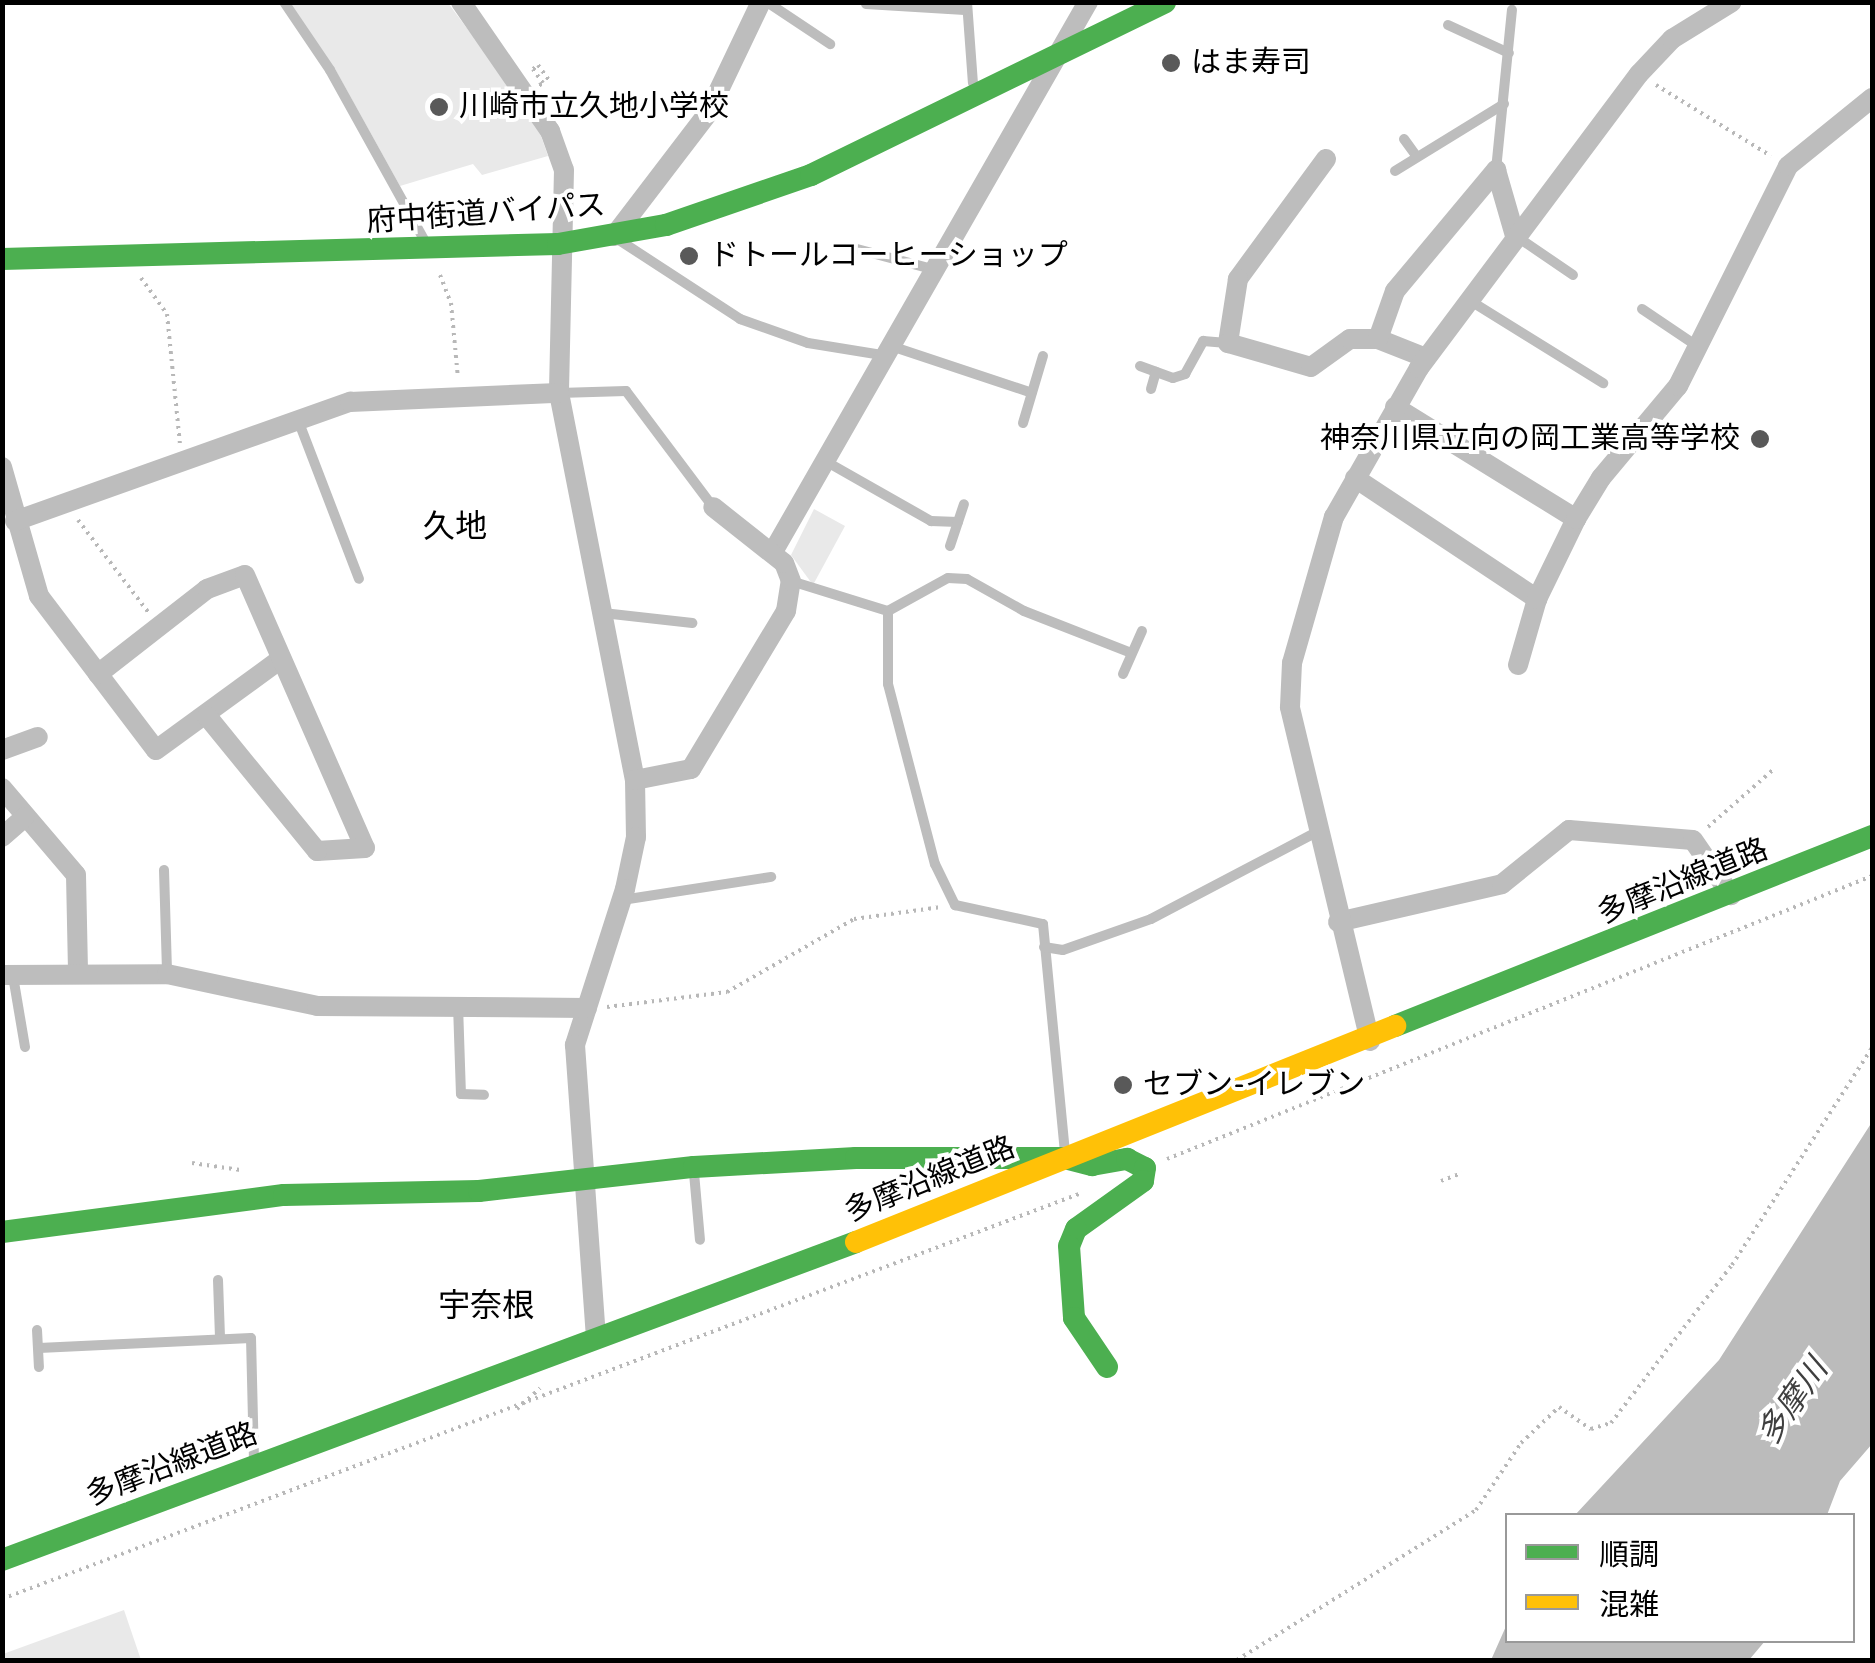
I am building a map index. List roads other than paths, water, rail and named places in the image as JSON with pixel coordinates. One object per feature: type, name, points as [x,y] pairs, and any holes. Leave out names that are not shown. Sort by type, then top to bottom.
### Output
[{"type":"street","points":[[461,2],[550,131],[564,170],[558,244],[559,393],[636,780],[636,837],[622,900],[575,1044],[596,1338]]},
{"type":"street","points":[[614,236],[708,113],[764,2]]},
{"type":"street","points":[[774,550],[892,352],[1052,58],[1088,2]]},
{"type":"street","name":"府中街道バイパス","points":[[2,259],[433,256],[614,236],[740,204],[811,176],[1165,2]]},
{"type":"street","points":[[1370,1041],[1315,833],[1290,707],[1292,663],[1334,518],[1426,358],[1639,74],[1672,39],[1732,2]]},
{"type":"street","points":[[1518,666],[1536,599],[1576,519],[1601,478],[1678,386],[1788,166],[1872,98]]},
{"type":"street","points":[[1326,159],[1312,195],[1238,279],[1228,343],[1310,367],[1350,339],[1378,339],[1426,358]]},
{"type":"street","points":[[1496,170],[1515,236]]},
{"type":"street","points":[[1378,339],[1395,291],[1496,170]]},
{"type":"street","points":[[11,528],[63,501],[350,402],[459,393],[559,393]]},
{"type":"street","points":[[1395,407],[1576,519]]},
{"type":"street","points":[[2,467],[11,528],[39,596],[156,750],[280,659]]},
{"type":"street","points":[[1355,478],[1536,599]]},
{"type":"street","points":[[636,780],[691,770],[777,627],[791,581],[774,550],[713,507]]},
{"type":"street","points":[[98,674],[159,627],[239,574],[365,848],[316,850],[207,716]]},
{"type":"street","points":[[2,750],[38,737]]},
{"type":"street","points":[[2,788],[76,875],[78,971]]},
{"type":"street","points":[[2,837],[26,818]]},
{"type":"street","points":[[1338,922],[1502,884],[1569,830],[1694,840],[1731,895]]},
{"type":"street","name":"多摩沿線道路","points":[[2,1560],[596,1338],[1370,1041],[1872,836]]},
{"type":"street","points":[[8,975],[78,971],[167,974],[299,1004],[587,1008]]},
{"type":"street","points":[[2,1232],[284,1195],[479,1191],[694,1167],[856,1158],[1065,1158],[1092,1165],[1127,1159],[1146,1168],[1142,1181],[1076,1230],[1069,1246],[1074,1318],[1107,1367]]},
{"type":"lane","points":[[284,2],[330,70],[433,256]]},
{"type":"lane","points":[[764,2],[830,44]]},
{"type":"lane","points":[[866,4],[966,6],[973,83]]},
{"type":"lane","points":[[1496,170],[1512,10]]},
{"type":"lane","points":[[1448,25],[1510,53]]},
{"type":"lane","points":[[1396,171],[1414,154],[1504,104]]},
{"type":"lane","points":[[1404,138],[1414,154]]},
{"type":"lane","points":[[614,236],[740,319],[808,343],[892,352],[1032,393]]},
{"type":"lane","points":[[1515,236],[1574,274]]},
{"type":"lane","points":[[856,250],[936,270]]},
{"type":"lane","points":[[1469,300],[1603,384]]},
{"type":"lane","points":[[1642,310],[1697,346]]},
{"type":"lane","points":[[1140,366],[1174,378],[1185,374],[1203,341],[1228,343]]},
{"type":"lane","points":[[1023,423],[1044,356]]},
{"type":"lane","points":[[1151,389],[1156,372]]},
{"type":"lane","points":[[559,393],[626,391],[713,507]]},
{"type":"lane","points":[[298,419],[358,579]]},
{"type":"lane","points":[[827,462],[930,521],[958,522]]},
{"type":"lane","points":[[950,546],[964,504]]},
{"type":"lane","points":[[791,581],[888,611],[948,578],[967,579],[1131,653]]},
{"type":"lane","points":[[888,611],[888,684],[923,826],[955,905],[1043,924],[1065,1158]]},
{"type":"lane","points":[[601,612],[692,623]]},
{"type":"lane","points":[[1123,674],[1142,631]]},
{"type":"lane","points":[[1044,948],[1063,950],[1151,919],[1315,833]]},
{"type":"lane","points":[[164,870],[167,974]]},
{"type":"lane","points":[[622,900],[772,877]]},
{"type":"lane","points":[[8,975],[25,1048]]},
{"type":"lane","points":[[458,1005],[461,1094],[484,1095]]},
{"type":"lane","points":[[694,1167],[700,1240]]},
{"type":"lane","points":[[218,1280],[220,1338]]},
{"type":"lane","points":[[37,1330],[39,1367]]},
{"type":"lane","points":[[40,1348],[251,1338],[254,1466]]},
{"type":"water","name":"多摩川","points":[[1872,1122],[1872,1444],[1840,1481],[1828,1513],[1577,1513],[1719,1360]]},
{"type":"water","points":[[1505,1628],[1505,1643],[1763,1643],[1749,1660],[1491,1660]]},
{"type":"place","name":"はま寿司","points":[[1171,63]]},
{"type":"place","name":"川崎市立久地小学校","points":[[439,107]]},
{"type":"place","name":"ドトールコーヒーショップ","points":[[689,256]]},
{"type":"place","name":"神奈川県立向の岡工業高等学校","points":[[1760,439]]},
{"type":"place","name":"セブン-イレブン","points":[[1123,1085]]},
{"type":"district","name":"久地","points":[[455,527]]},
{"type":"district","name":"宇奈根","points":[[486,1306]]}]
